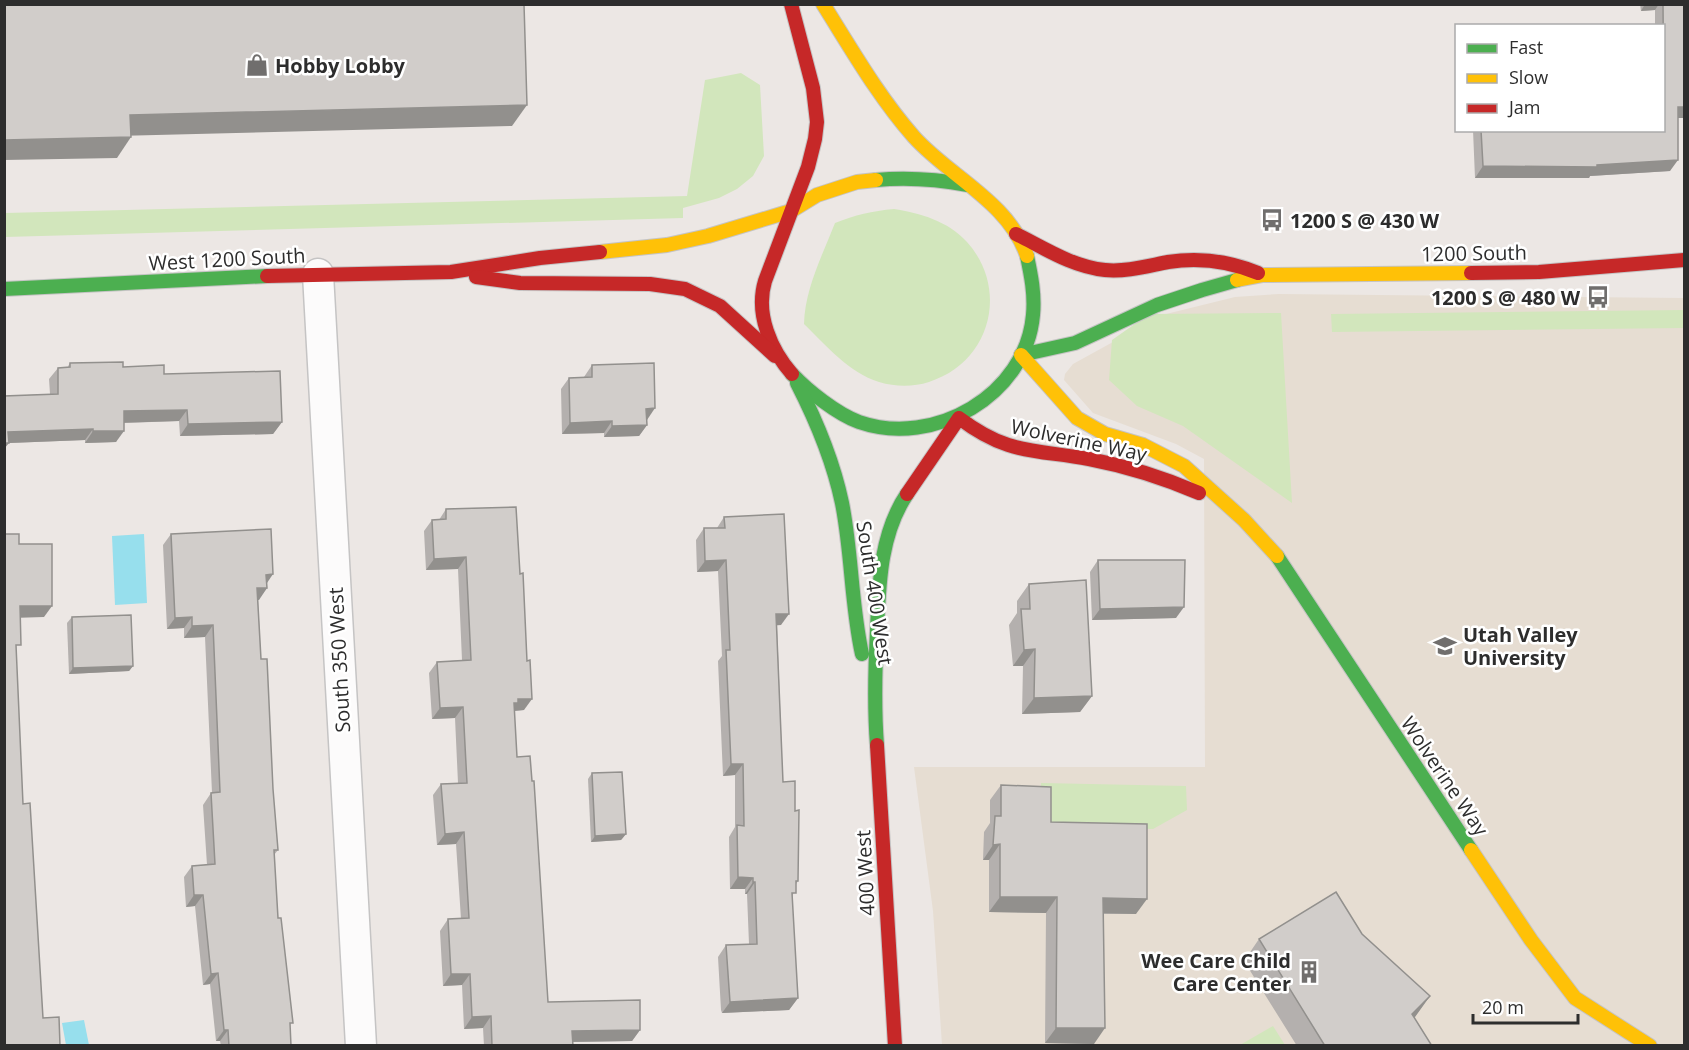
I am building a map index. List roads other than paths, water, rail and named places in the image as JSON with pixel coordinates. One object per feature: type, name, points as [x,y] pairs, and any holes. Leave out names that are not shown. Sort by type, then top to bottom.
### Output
[{"type":"street","points":[[791,4],[817,111],[815,138],[763,288],[765,323],[770,340],[780,360],[795,379],[813,394],[855,420],[898,429],[919,428],[959,418],[973,410],[1001,387],[1022,356],[1030,335],[1034,312],[1034,292],[1028,262],[1016,234],[1003,215],[919,141],[890,109],[864,73],[823,4]]},
{"type":"street","name":"West 1200 South","points":[[4,289],[318,274],[451,272],[540,258],[667,245],[708,236],[791,211],[818,195],[857,182],[904,177],[936,179],[968,185]]},
{"type":"street","name":"1200 South","points":[[1016,234],[1081,265],[1097,269],[1128,269],[1186,260],[1209,259],[1245,267],[1263,275]]},
{"type":"street","name":"1200 South","points":[[1022,356],[1046,352],[1089,338],[1142,312],[1194,291],[1263,275],[1539,272],[1684,260]]},
{"type":"street","name":"West 1200 South","points":[[451,272],[520,284],[650,284],[686,289],[720,306],[780,360]]},
{"type":"street","name":"South 350 West","points":[[318,274],[361,1046]]},
{"type":"street","name":"Wolverine Way","points":[[1022,356],[1077,418],[1105,434],[1165,454],[1184,466],[1258,534],[1280,560],[1531,940],[1575,998],[1650,1046]]},
{"type":"street","name":"South 400 West","points":[[795,379],[824,439],[839,487],[852,600],[860,648],[874,699]]},
{"type":"street","name":"Wolverine Way","points":[[959,418],[979,433],[1003,444],[1124,467],[1166,480],[1228,507]]},
{"type":"street","name":"South 400 West","points":[[874,699],[877,600],[886,542],[895,515],[908,490],[959,418]]},
{"type":"street","name":"400 West","points":[[874,699],[895,1046]]},
{"type":"water","points":[[144,534],[147,603],[115,605],[112,536]]},
{"type":"water","points":[[84,1020],[89,1045],[66,1045],[62,1023]]},
{"type":"place","name":"Hobby Lobby","points":[[257,65]]},
{"type":"place","name":"1200 S @ 430 W","points":[[1272,220]]},
{"type":"place","name":"1200 S @ 480 W","points":[[1598,297]]},
{"type":"place","name":"Utah Valley University","points":[[1445,646]]},
{"type":"place","name":"Wee Care Child Care Center","points":[[1309,972]]}]
